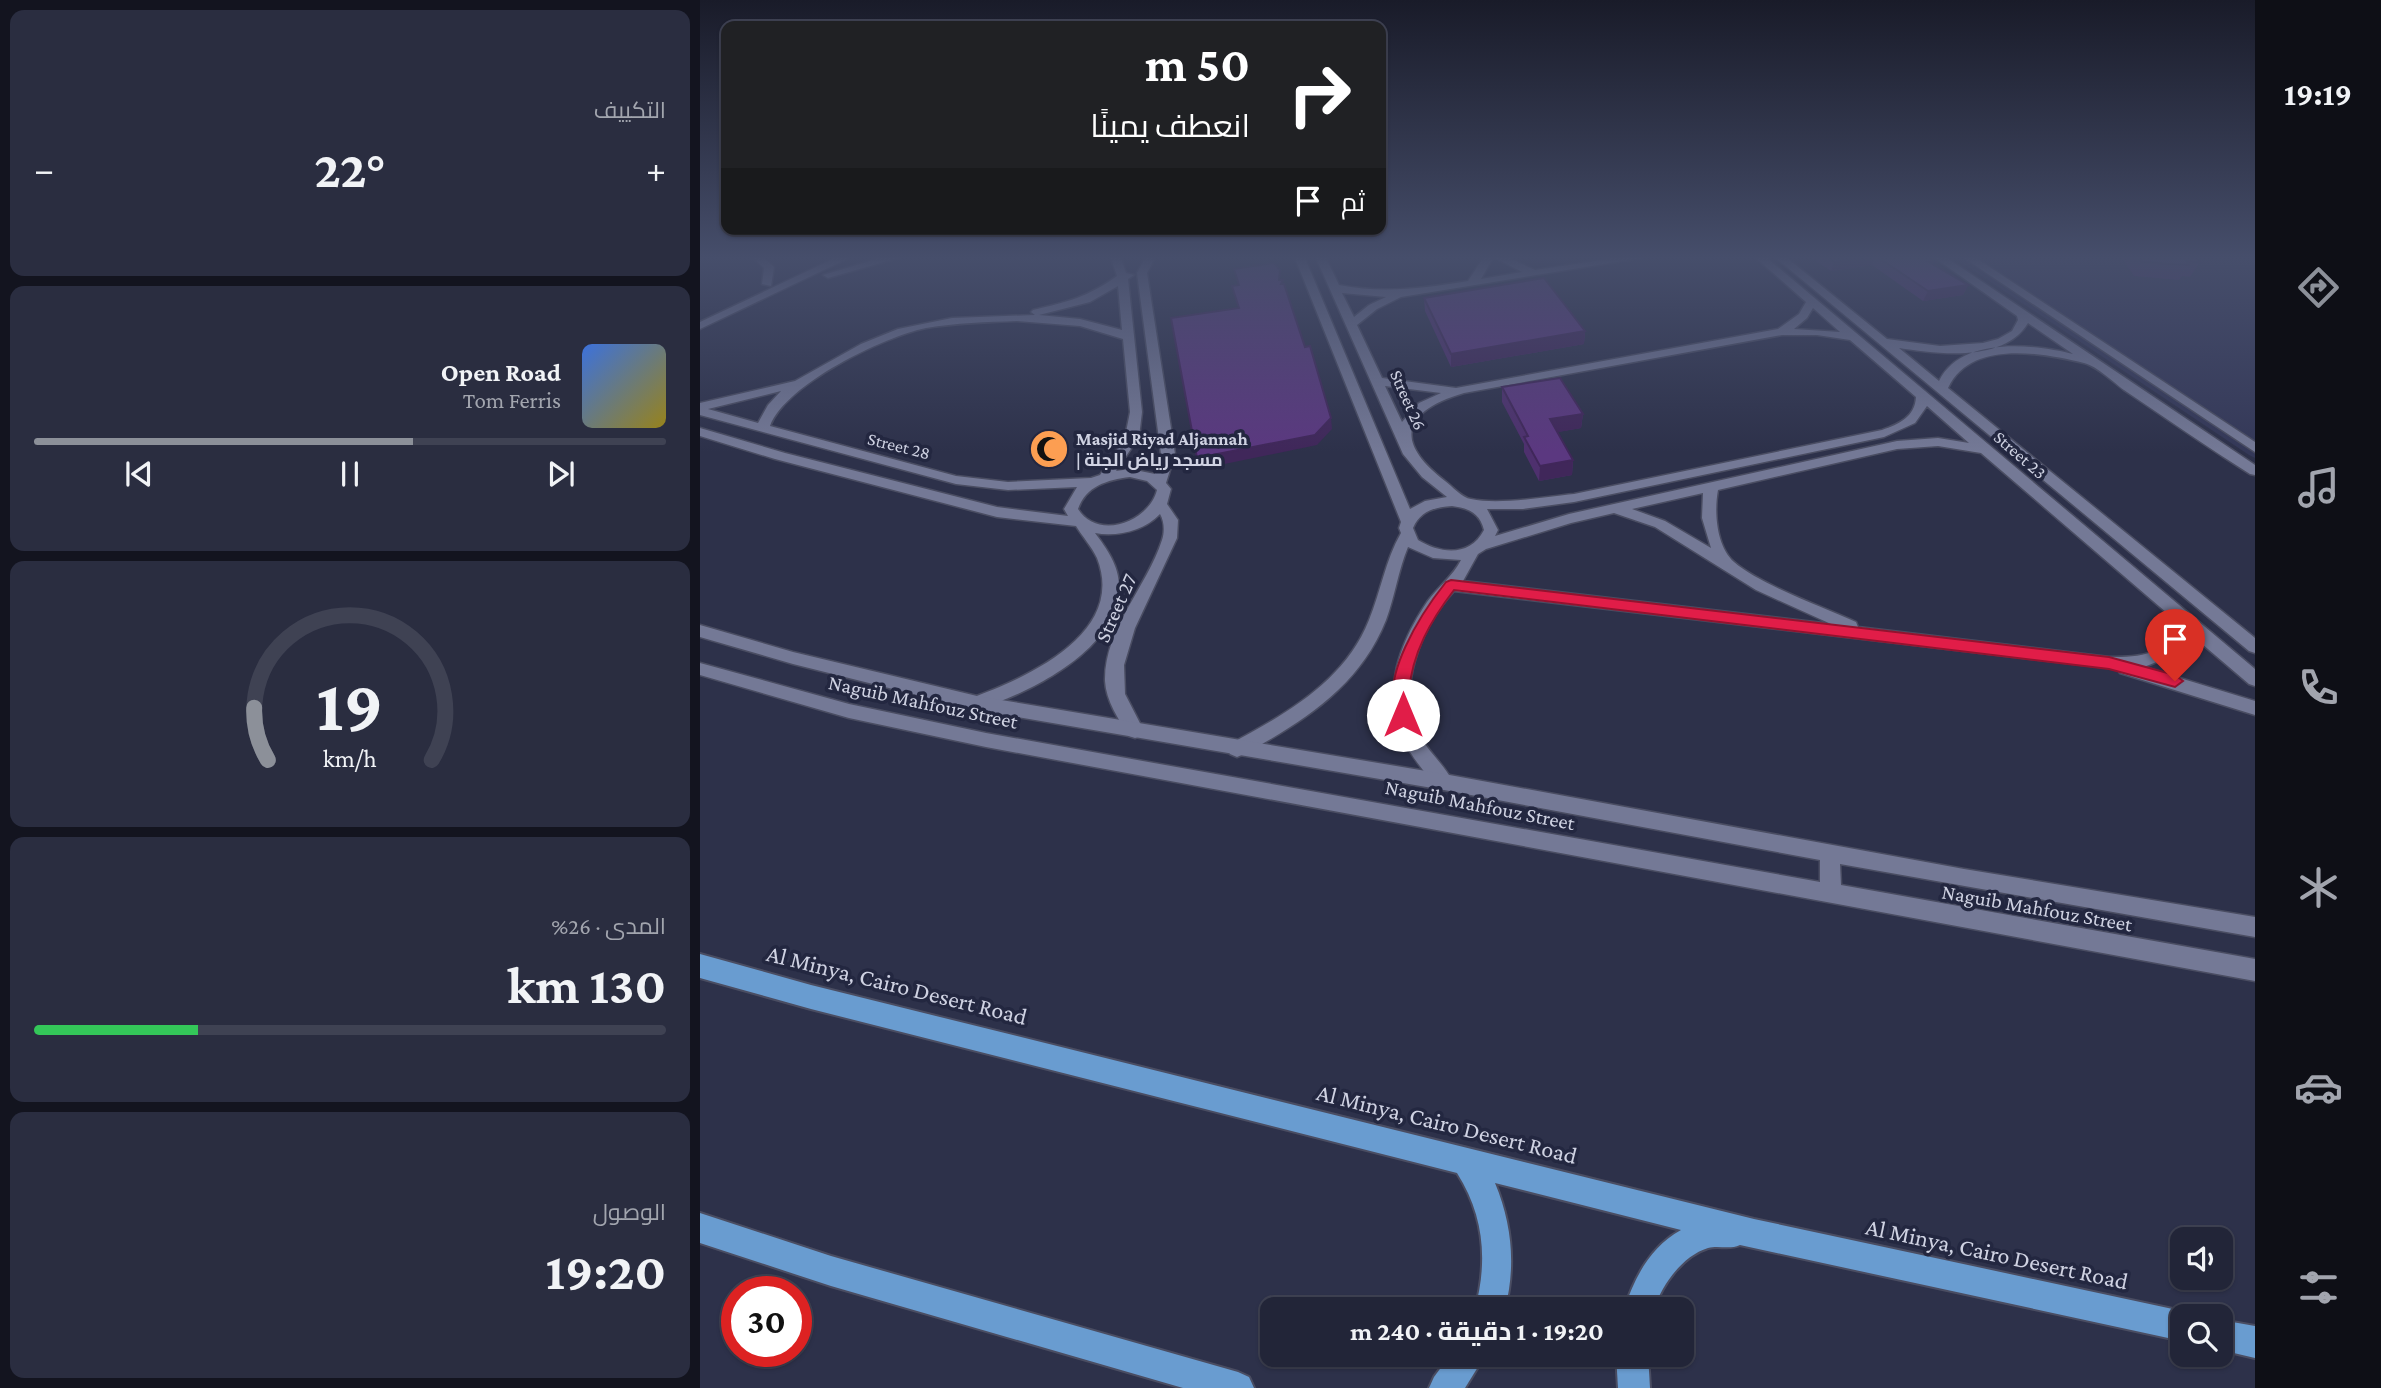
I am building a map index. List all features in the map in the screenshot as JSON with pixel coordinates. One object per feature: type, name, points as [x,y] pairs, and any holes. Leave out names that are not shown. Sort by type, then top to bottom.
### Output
[{"type":"highway","name":"Al Minya, Cairo Desert Road","points":[[700,966],[811,997],[1754,1234],[2170,1323]]},
{"type":"highway","points":[[1465,1160],[1487,1198],[1497,1244],[1494,1297]]},
{"type":"highway","points":[[700,1228],[831,1271],[1238,1388]]},
{"type":"highway","points":[[1642,1297],[1644,1289],[1672,1252],[1711,1233],[1754,1234]]},
{"type":"highway","points":[[2233,1337],[2255,1342]]},
{"type":"highway","points":[[1445,1388],[1461,1367]]},
{"type":"highway","points":[[1633,1367],[1634,1388]]},
{"type":"street","points":[[700,409],[803,380],[870,344],[902,331],[937,323]]},
{"type":"street","points":[[1088,323],[1108,327],[1128,337]]},
{"type":"street","points":[[1080,523],[1071,509],[1077,494],[1099,479],[1125,450],[1135,424],[1127,323]]},
{"type":"street","points":[[1150,323],[1168,454],[1159,483]]},
{"type":"street","points":[[1327,323],[1408,528],[1421,550],[1433,554],[1460,555],[1539,526],[1885,447],[1931,442],[1984,449]]},
{"type":"street","points":[[1783,332],[1794,323]]},
{"type":"street","name":"Street 23","points":[[1837,323],[2255,679]]},
{"type":"street","name":"Street 23","points":[[1859,323],[2255,647]]},
{"type":"street","points":[[1941,390],[1952,370],[1984,350],[2014,336],[2023,323]]},
{"type":"street","points":[[2035,323],[2255,471]]},
{"type":"street","points":[[2066,323],[2255,448]]},
{"type":"street","name":"Street 26","points":[[1352,325],[1410,454],[1427,474],[1466,503]]},
{"type":"street","points":[[1403,439],[1407,422],[1420,407],[1439,397],[1462,390],[1783,332],[1817,332],[1854,337]]},
{"type":"street","points":[[1882,342],[1927,348],[2043,351],[2084,360],[2098,367]]},
{"type":"street","points":[[1342,360],[1365,356]]},
{"type":"street","points":[[762,429],[775,404],[803,380]]},
{"type":"street","points":[[1376,381],[1462,390]]},
{"type":"street","points":[[1237,749],[1297,716],[1321,698],[1358,659],[1378,618],[1391,567],[1413,514],[1430,504],[1523,504],[1603,492],[1872,436],[1895,430],[1912,421],[1921,409],[1922,395]]},
{"type":"street","points":[[1136,412],[1163,407]]},
{"type":"street","name":"Street 28","points":[[700,409],[762,429],[956,480],[981,484],[1036,486],[1142,474],[1159,483]]},
{"type":"street","name":"Street 28","points":[[700,432],[997,512],[1080,523],[1105,530],[1144,520],[1161,505]]},
{"type":"street","points":[[1872,436],[1885,447]]},
{"type":"street","points":[[846,473],[867,458]]},
{"type":"street","name":"Street 27","points":[[1135,731],[1116,694],[1114,670],[1120,646],[1170,538],[1171,520],[1161,505],[1164,489],[1159,483]]},
{"type":"street","points":[[1711,488],[1708,502],[1710,531],[1726,563]]},
{"type":"street","points":[[1603,492],[1615,509],[1660,524],[1762,586],[1804,607],[1849,625],[1898,638]]},
{"type":"street","points":[[1444,782],[1411,737],[1403,715],[1401,692],[1404,670],[1418,633],[1437,600],[1465,569],[1491,530],[1486,514],[1466,503]]},
{"type":"street","name":"Street 27","points":[[977,703],[1023,687],[1061,664],[1084,643],[1101,618],[1108,602],[1110,572],[1101,550],[1080,523]]},
{"type":"street","points":[[1451,585],[2109,663],[2143,662],[2168,651],[2180,636],[2182,618]]},
{"type":"street","name":"Naguib Mahfouz Street","points":[[700,631],[806,662],[977,703],[1444,782],[1830,854],[2255,927]]},
{"type":"street","points":[[2109,663],[2175,681],[2255,708]]},
{"type":"street","name":"Naguib Mahfouz Street","points":[[700,669],[849,711],[986,740],[2255,970]]},
{"type":"street","points":[[1830,854],[1831,894]]},
{"type":"shaded area","points":[[2052,323],[2255,323],[2255,458]]},
{"type":"building","points":[[1172,323],[1297,323],[1305,347],[1310,346],[1331,418],[1315,435],[1197,458]]},
{"type":"building","points":[[1436,323],[1579,323],[1585,331],[1451,354]]},
{"type":"building","points":[[1560,378],[1583,414],[1550,419],[1573,460],[1540,466],[1524,437],[1528,436],[1502,387]]},
{"type":"place","name":"Masjid Riyad Aljannah | مسجد رياض الجنة","points":[[1049,449]]},
{"type":"route","points":[[1403,715],[1401,692],[1410,651],[1427,616],[1451,585],[2109,663],[2175,681]]}]
